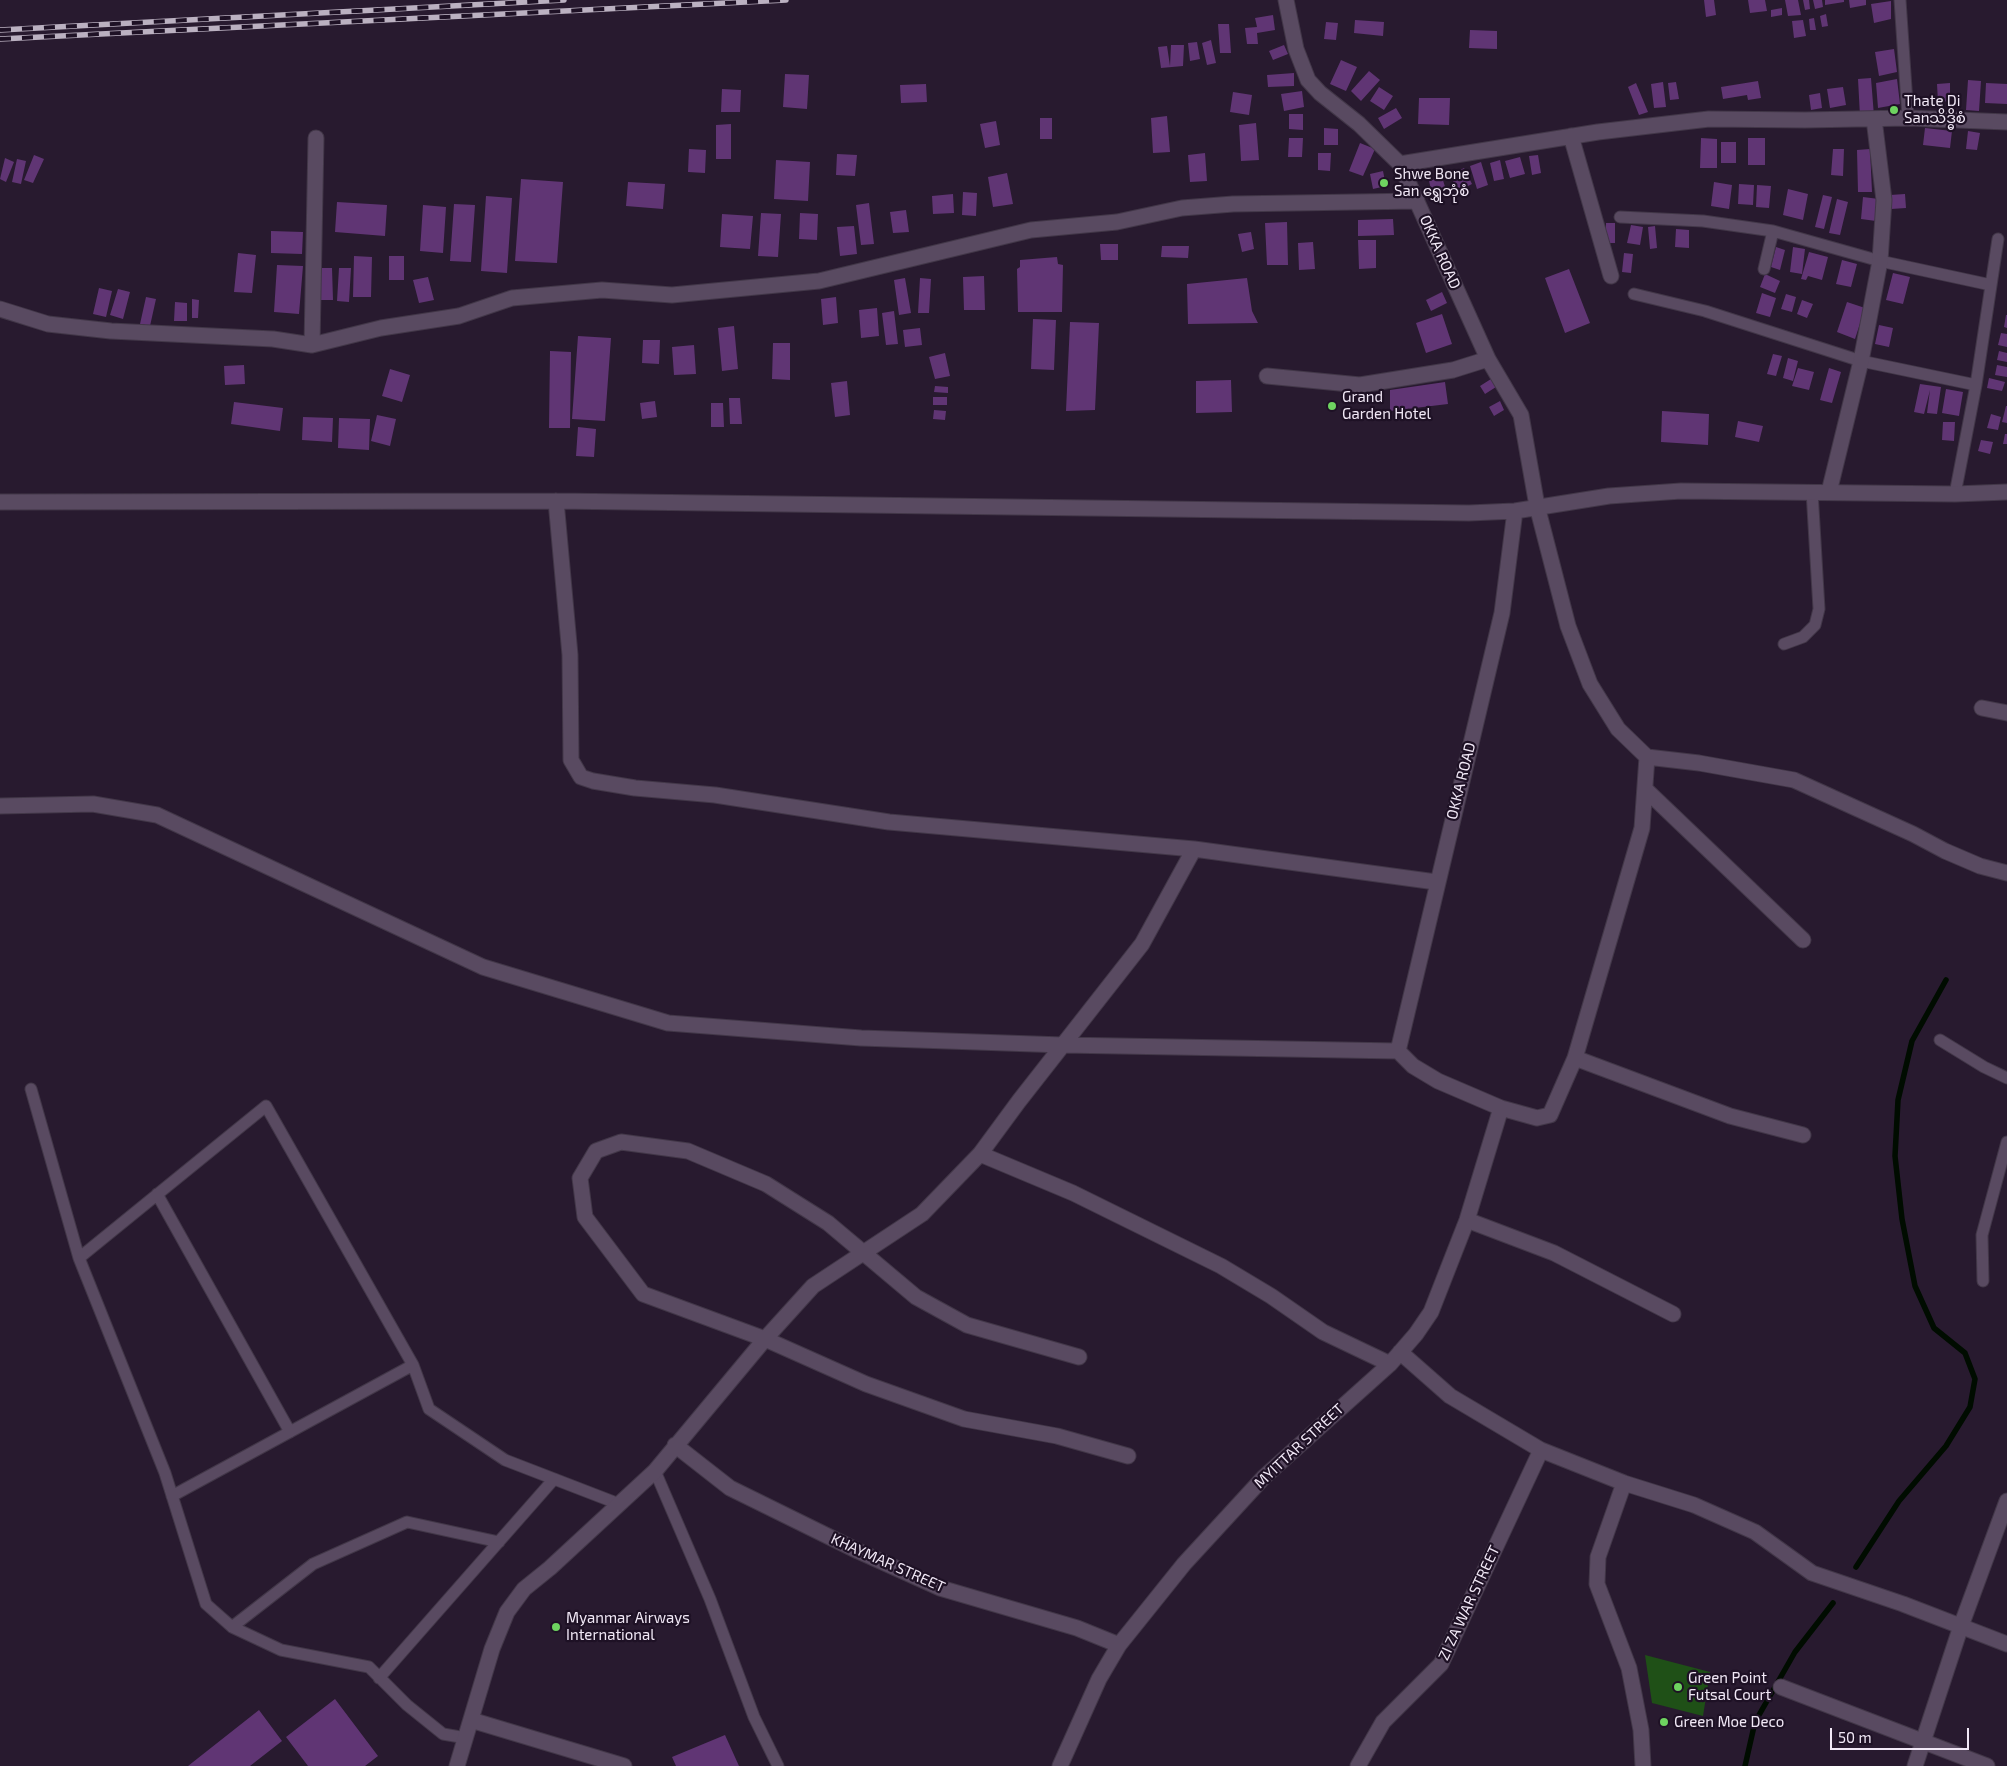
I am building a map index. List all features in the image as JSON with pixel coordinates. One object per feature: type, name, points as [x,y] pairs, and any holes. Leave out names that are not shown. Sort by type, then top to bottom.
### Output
[{"type":"street","name":"OKKA ROAD","points":[[1286,0],[1296,49],[1308,80],[1320,93],[1359,124],[1400,164],[1488,359],[1521,415],[1537,506],[1568,626],[1590,684],[1618,729],[1647,757]]},
{"type":"street","points":[[1400,164],[1571,136],[1709,119],[1908,118],[2007,122]]},
{"type":"street","points":[[1829,492],[1861,361],[1880,261],[1884,200],[1874,119]]},
{"type":"street","points":[[1571,136],[1610,276]]},
{"type":"street","points":[[312,345],[316,138]]},
{"type":"street","points":[[0,309],[48,324],[111,331],[273,339],[312,345],[381,328],[459,316],[512,298],[602,290],[672,295],[820,281],[1031,230],[1117,222],[1182,208],[1233,204],[1417,201]]},
{"type":"street","points":[[1267,376],[1360,385],[1454,370],[1488,359]]},
{"type":"street","points":[[0,502],[556,501],[1469,512],[1516,511],[1537,506],[1609,496],[1681,490],[1955,494],[2007,492]]},
{"type":"street","points":[[556,501],[570,655],[571,760],[581,777],[593,781],[635,788],[715,794],[889,822],[1194,849],[1436,882]]},
{"type":"street","name":"OKKA ROAD","points":[[1398,1051],[1436,882],[1502,613],[1516,511]]},
{"type":"street","points":[[1982,708],[2007,713]]},
{"type":"street","points":[[0,806],[94,804],[157,815],[483,966],[668,1023],[861,1038],[1063,1045],[1398,1051],[1421,1071],[1501,1108],[1537,1118],[1550,1115],[1575,1058],[1642,828],[1647,757],[1699,763],[1794,780],[1914,834],[1945,851],[1980,866],[2007,873]]},
{"type":"street","points":[[1645,789],[1803,940]]},
{"type":"street","points":[[457,1766],[492,1649],[507,1612],[524,1589],[655,1471],[765,1339],[813,1286],[922,1214],[980,1154],[1142,944],[1194,849]]},
{"type":"street","points":[[1575,1058],[1730,1116],[1803,1135]]},
{"type":"street","name":"MYITTAR STREET","points":[[1060,1766],[1099,1679],[1119,1645],[1184,1564],[1264,1477],[1390,1364],[1431,1312],[1467,1220],[1501,1108]]},
{"type":"street","points":[[1079,1357],[967,1325],[916,1297],[828,1223],[766,1184],[688,1151],[621,1142],[596,1151],[580,1178],[586,1217],[643,1294],[765,1339],[866,1384],[964,1419],[1057,1436],[1128,1456]]},
{"type":"street","points":[[980,1154],[1073,1193],[1221,1266],[1271,1296],[1323,1332],[1390,1364]]},
{"type":"street","points":[[1467,1220],[1554,1253],[1673,1314]]},
{"type":"street","points":[[1400,1352],[1450,1396],[1541,1450],[1624,1483],[1694,1505],[1755,1532],[1812,1573],[2007,1644]]},
{"type":"street","name":"KHAYMAR STREET","points":[[675,1445],[730,1488],[867,1555],[940,1588],[1077,1628],[1119,1645]]},
{"type":"street","name":"ZI ZA WAR STREET","points":[[1358,1766],[1383,1722],[1441,1664],[1541,1450]]},
{"type":"street","points":[[1624,1483],[1598,1557],[1597,1584],[1629,1668],[1641,1730],[1643,1766]]},
{"type":"street","points":[[1915,1766],[1961,1626],[2003,1526],[2007,1501]]},
{"type":"street","points":[[1781,1687],[1987,1766]]},
{"type":"street","points":[[471,1720],[624,1766]]},
{"type":"lane","points":[[1900,0],[1908,118]]},
{"type":"lane","points":[[1620,217],[1703,221],[1773,231],[1880,261],[1991,285]]},
{"type":"lane","points":[[1764,269],[1773,231]]},
{"type":"lane","points":[[1955,494],[1976,385],[1998,239]]},
{"type":"lane","points":[[1634,294],[1705,311],[1861,361],[1976,385]]},
{"type":"lane","points":[[1784,644],[1803,637],[1815,625],[1819,609],[1812,491]]},
{"type":"lane","points":[[1940,1040],[1984,1067],[2007,1078]]},
{"type":"lane","points":[[31,1089],[79,1258],[172,1496],[206,1604],[232,1627],[281,1650],[369,1667],[407,1706],[443,1734],[466,1738]]},
{"type":"lane","points":[[79,1258],[266,1106],[413,1365],[429,1409],[505,1460],[619,1504]]},
{"type":"lane","points":[[1983,1281],[1982,1235],[2007,1142]]},
{"type":"lane","points":[[157,1194],[290,1432]]},
{"type":"lane","points":[[172,1496],[413,1365]]},
{"type":"lane","points":[[655,1471],[710,1599],[754,1717],[778,1766]]},
{"type":"lane","points":[[379,1678],[554,1479]]},
{"type":"lane","points":[[232,1627],[313,1564],[408,1522],[498,1542]]},
{"type":"green space","name":"Green Point Futsal Court","points":[[1645,1655],[1710,1672],[1703,1716],[1652,1703]]},
{"type":"building","points":[[1704,0],[1714,0],[1716,15],[1706,17]]},
{"type":"building","points":[[1748,0],[1765,0],[1767,11],[1750,13]]},
{"type":"building","points":[[1785,0],[1798,0],[1801,15],[1788,16]]},
{"type":"building","points":[[1803,0],[1809,0],[1810,9],[1805,10]]},
{"type":"building","points":[[1813,0],[1822,0],[1823,7],[1815,9]]},
{"type":"building","points":[[1825,0],[1844,0],[1844,2],[1825,5]]},
{"type":"building","points":[[1849,0],[1866,0],[1866,5],[1850,8]]},
{"type":"building","points":[[1891,1],[1891,19],[1874,23],[1871,4]]},
{"type":"building","points":[[1782,8],[1782,15],[1771,17],[1771,10]]},
{"type":"building","points":[[1826,14],[1828,26],[1822,27],[1820,16]]},
{"type":"building","points":[[1273,15],[1275,30],[1257,33],[1258,44],[1247,44],[1245,28],[1257,27],[1255,18]]},
{"type":"building","points":[[1814,18],[1816,30],[1810,30],[1809,19]]},
{"type":"building","points":[[1355,20],[1384,22],[1383,36],[1354,33]]},
{"type":"building","points":[[1803,20],[1806,36],[1794,38],[1792,21]]},
{"type":"building","points":[[1326,22],[1338,23],[1336,40],[1324,39]]},
{"type":"building","points":[[1218,24],[1229,24],[1231,53],[1220,53]]},
{"type":"building","points":[[1470,30],[1497,31],[1497,49],[1469,48]]},
{"type":"building","points":[[1211,40],[1216,63],[1207,65],[1202,43]]},
{"type":"building","points":[[1197,42],[1200,59],[1190,61],[1188,43]]},
{"type":"building","points":[[1171,45],[1184,45],[1183,66],[1161,68],[1158,47],[1167,46],[1170,66]]},
{"type":"building","points":[[1284,45],[1288,54],[1273,60],[1269,51]]},
{"type":"building","points":[[1894,49],[1897,72],[1879,76],[1875,52]]},
{"type":"building","points":[[1341,60],[1357,67],[1346,91],[1330,84]]},
{"type":"building","points":[[1369,71],[1380,80],[1361,101],[1351,91]]},
{"type":"building","points":[[1294,73],[1294,86],[1268,87],[1267,75]]},
{"type":"building","points":[[785,74],[809,75],[807,109],[783,107]]},
{"type":"building","points":[[1871,78],[1874,116],[1860,116],[1858,79]]},
{"type":"building","points":[[1897,79],[1900,104],[1878,108],[1876,83]]},
{"type":"building","points":[[1968,80],[1981,81],[1979,111],[1966,110]]},
{"type":"building","points":[[1758,81],[1761,98],[1748,100],[1747,95],[1723,99],[1721,87]]},
{"type":"building","points":[[1663,82],[1666,107],[1654,108],[1651,84]]},
{"type":"building","points":[[1676,82],[1679,99],[1670,100],[1668,83]]},
{"type":"building","points":[[1636,83],[1648,112],[1639,115],[1628,87]]},
{"type":"building","points":[[1950,83],[1950,101],[1938,102],[1937,84]]},
{"type":"building","points":[[1986,83],[2007,84],[2007,104],[1985,103]]},
{"type":"building","points":[[926,84],[927,102],[901,103],[900,85]]},
{"type":"building","points":[[1379,87],[1393,96],[1384,110],[1370,101]]},
{"type":"building","points":[[1843,87],[1846,105],[1830,108],[1827,89]]},
{"type":"building","points":[[722,89],[741,90],[740,112],[721,112]]},
{"type":"building","points":[[1302,91],[1304,107],[1284,111],[1281,94]]},
{"type":"building","points":[[1233,92],[1252,95],[1249,115],[1230,112]]},
{"type":"building","points":[[1820,93],[1822,108],[1811,110],[1809,95]]},
{"type":"building","points":[[1419,98],[1450,98],[1449,125],[1418,124]]},
{"type":"building","points":[[1396,108],[1402,118],[1384,129],[1378,118]]},
{"type":"building","points":[[1289,114],[1303,114],[1303,130],[1289,129]]},
{"type":"building","points":[[1167,116],[1170,152],[1153,153],[1151,118]]},
{"type":"building","points":[[1040,118],[1052,118],[1052,139],[1040,139]]},
{"type":"building","points":[[996,121],[1000,145],[985,148],[980,124]]},
{"type":"building","points":[[1256,123],[1259,160],[1241,161],[1239,125]]},
{"type":"building","points":[[731,124],[731,159],[716,159],[716,125]]},
{"type":"building","points":[[1324,128],[1338,129],[1338,145],[1324,145]]},
{"type":"building","points":[[1925,128],[1952,131],[1950,148],[1923,145]]},
{"type":"building","points":[[1968,131],[1980,133],[1977,150],[1966,149]]},
{"type":"building","points":[[1289,138],[1303,138],[1302,157],[1288,157]]},
{"type":"building","points":[[1701,138],[1717,139],[1717,168],[1700,168]]},
{"type":"building","points":[[1748,138],[1765,138],[1765,165],[1748,165]]},
{"type":"building","points":[[1721,142],[1736,142],[1736,163],[1721,163]]},
{"type":"building","points":[[1360,143],[1375,149],[1363,176],[1349,171]]},
{"type":"building","points":[[689,149],[706,150],[705,173],[688,172]]},
{"type":"building","points":[[1833,149],[1844,149],[1843,176],[1831,175]]},
{"type":"building","points":[[1870,149],[1872,192],[1858,192],[1857,150]]},
{"type":"building","points":[[1205,153],[1207,181],[1190,182],[1188,155]]},
{"type":"building","points":[[1318,153],[1331,153],[1330,171],[1318,170]]},
{"type":"building","points":[[837,154],[857,155],[855,176],[836,175]]},
{"type":"building","points":[[34,155],[44,159],[33,183],[24,180]]},
{"type":"building","points":[[1538,155],[1541,173],[1532,175],[1529,156]]},
{"type":"building","points":[[1520,157],[1525,174],[1510,178],[1505,161]]},
{"type":"building","points":[[5,158],[14,162],[6,182],[0,179]]},
{"type":"building","points":[[17,159],[26,161],[21,184],[12,182]]},
{"type":"building","points":[[776,160],[810,162],[808,201],[774,199]]},
{"type":"building","points":[[1500,160],[1504,179],[1494,181],[1490,163]]},
{"type":"building","points":[[1481,162],[1488,185],[1477,189],[1470,166]]},
{"type":"building","points":[[1464,168],[1472,184],[1458,191],[1450,175]]},
{"type":"building","points":[[1383,171],[1386,186],[1373,189],[1370,174]]},
{"type":"building","points":[[1007,173],[1013,204],[993,207],[988,177]]},
{"type":"building","points":[[1442,177],[1446,190],[1432,193],[1429,181]]},
{"type":"building","points":[[521,179],[563,182],[557,263],[515,261]]},
{"type":"building","points":[[628,182],[665,184],[663,209],[626,206]]},
{"type":"building","points":[[1714,182],[1732,185],[1729,209],[1711,206]]},
{"type":"building","points":[[1739,184],[1754,185],[1753,205],[1738,204]]},
{"type":"building","points":[[1757,185],[1771,186],[1769,208],[1756,207]]},
{"type":"building","points":[[1788,189],[1808,194],[1803,220],[1783,215]]},
{"type":"building","points":[[963,192],[977,193],[976,216],[962,215]]},
{"type":"building","points":[[953,194],[954,213],[933,214],[932,196]]},
{"type":"building","points":[[1905,194],[1906,208],[1891,209],[1890,195]]},
{"type":"building","points":[[1823,195],[1832,197],[1824,229],[1815,227]]},
{"type":"building","points":[[486,196],[512,198],[507,273],[481,271]]},
{"type":"building","points":[[1863,197],[1879,199],[1876,221],[1861,219]]},
{"type":"building","points":[[1837,199],[1848,202],[1840,235],[1829,233]]},
{"type":"building","points":[[337,202],[387,205],[385,236],[335,232]]},
{"type":"building","points":[[869,203],[874,244],[861,245],[856,205]]},
{"type":"building","points":[[454,204],[475,205],[471,262],[450,261]]},
{"type":"building","points":[[423,205],[446,207],[443,253],[420,251]]},
{"type":"building","points":[[906,210],[909,232],[893,233],[890,212]]},
{"type":"building","points":[[761,213],[781,214],[778,257],[758,256]]},
{"type":"building","points":[[800,213],[818,214],[817,240],[799,239]]},
{"type":"building","points":[[722,214],[753,216],[750,249],[720,247]]},
{"type":"building","points":[[1393,219],[1394,235],[1358,236],[1358,220]]},
{"type":"building","points":[[1287,222],[1288,265],[1267,265],[1265,223]]},
{"type":"building","points":[[1606,223],[1615,223],[1615,243],[1606,243]]},
{"type":"building","points":[[1631,225],[1643,227],[1640,245],[1627,243]]},
{"type":"building","points":[[854,226],[857,254],[840,256],[837,227]]},
{"type":"building","points":[[1655,226],[1657,248],[1650,249],[1648,227]]},
{"type":"building","points":[[1676,229],[1689,230],[1689,248],[1675,247]]},
{"type":"building","points":[[271,231],[303,232],[302,254],[271,253]]},
{"type":"building","points":[[1251,232],[1254,249],[1242,252],[1238,234]]},
{"type":"building","points":[[1358,240],[1376,240],[1376,268],[1359,269]]},
{"type":"building","points":[[1313,242],[1315,269],[1299,270],[1298,243]]},
{"type":"building","points":[[1100,244],[1118,244],[1118,260],[1101,260]]},
{"type":"building","points":[[1162,246],[1189,246],[1188,258],[1161,257]]},
{"type":"building","points":[[1776,247],[1785,250],[1780,270],[1771,267]]},
{"type":"building","points":[[1793,247],[1805,249],[1802,274],[1790,272]]},
{"type":"building","points":[[1809,252],[1828,257],[1822,280],[1808,276],[1806,280],[1801,279]]},
{"type":"building","points":[[238,253],[256,255],[252,293],[234,292]]},
{"type":"building","points":[[1624,253],[1633,254],[1631,273],[1622,272]]},
{"type":"building","points":[[354,256],[372,257],[371,297],[353,297]]},
{"type":"building","points":[[389,256],[404,256],[404,280],[389,280]]},
{"type":"building","points":[[1057,257],[1058,264],[1063,265],[1062,312],[1018,312],[1017,269],[1020,267],[1020,260]]},
{"type":"building","points":[[1842,260],[1857,264],[1851,287],[1836,284]]},
{"type":"building","points":[[277,265],[303,266],[299,314],[274,312]]},
{"type":"building","points":[[318,268],[332,268],[333,300],[318,300]]},
{"type":"building","points":[[339,268],[351,268],[349,302],[337,301]]},
{"type":"building","points":[[1569,269],[1590,323],[1565,333],[1545,278]]},
{"type":"building","points":[[1893,273],[1910,277],[1903,304],[1886,300]]},
{"type":"building","points":[[1765,274],[1780,281],[1775,293],[1760,287]]},
{"type":"building","points":[[984,276],[985,310],[964,310],[963,277]]},
{"type":"building","points":[[428,277],[434,300],[419,303],[413,280]]},
{"type":"building","points":[[905,278],[911,313],[899,315],[894,280]]},
{"type":"building","points":[[920,278],[931,279],[929,313],[918,313]]},
{"type":"building","points":[[1247,278],[1252,311],[1258,323],[1188,324],[1187,284]]},
{"type":"building","points":[[99,288],[112,291],[106,317],[93,314]]},
{"type":"building","points":[[118,289],[130,292],[123,319],[110,315]]},
{"type":"building","points":[[1442,292],[1447,303],[1431,311],[1426,300]]},
{"type":"building","points":[[1762,293],[1776,298],[1770,317],[1756,313]]},
{"type":"building","points":[[1786,294],[1796,297],[1792,312],[1781,309]]},
{"type":"building","points":[[146,297],[156,299],[150,326],[140,324]]},
{"type":"building","points":[[836,297],[838,323],[823,325],[821,299]]},
{"type":"building","points":[[192,299],[199,300],[198,318],[192,318]]},
{"type":"building","points":[[1802,300],[1813,304],[1807,318],[1797,314]]},
{"type":"building","points":[[175,302],[187,303],[187,321],[174,321]]},
{"type":"building","points":[[1847,302],[1865,308],[1855,339],[1837,332]]},
{"type":"building","points":[[877,308],[879,336],[861,338],[859,310]]},
{"type":"building","points":[[894,311],[898,344],[886,345],[882,313]]},
{"type":"building","points":[[1442,314],[1452,344],[1426,353],[1416,323]]},
{"type":"building","points":[[2007,315],[2007,328],[2004,327]]},
{"type":"building","points":[[1033,319],[1056,320],[1054,370],[1031,369]]},
{"type":"building","points":[[1070,322],[1099,323],[1095,410],[1066,411]]},
{"type":"building","points":[[1879,325],[1893,328],[1889,347],[1875,344]]},
{"type":"building","points":[[734,326],[738,369],[722,371],[718,328]]},
{"type":"building","points":[[920,328],[922,345],[905,347],[903,330]]},
{"type":"building","points":[[2001,333],[2007,334],[2007,347],[1998,345]]},
{"type":"building","points":[[578,336],[611,338],[605,421],[572,419]]},
{"type":"building","points":[[643,340],[660,340],[659,364],[642,363]]},
{"type":"building","points":[[773,343],[790,343],[790,380],[772,379]]},
{"type":"building","points":[[694,345],[696,374],[674,375],[672,347]]},
{"type":"building","points":[[550,351],[571,352],[570,428],[549,428]]},
{"type":"building","points":[[1999,351],[2007,353],[2007,362],[1997,360]]},
{"type":"building","points":[[945,353],[950,376],[935,379],[929,357]]},
{"type":"building","points":[[1773,354],[1782,356],[1776,376],[1767,374]]},
{"type":"building","points":[[1788,358],[1798,361],[1793,381],[1783,378]]},
{"type":"building","points":[[244,365],[245,384],[225,385],[224,366]]},
{"type":"building","points":[[1997,365],[2007,367],[2007,377],[1995,375]]},
{"type":"building","points":[[1798,368],[1814,372],[1809,390],[1792,386]]},
{"type":"building","points":[[1829,368],[1841,372],[1832,403],[1820,400]]},
{"type":"building","points":[[390,369],[410,375],[402,402],[382,396]]},
{"type":"building","points":[[1989,378],[2005,382],[2002,391],[1987,388]]},
{"type":"building","points":[[1491,379],[1496,387],[1485,394],[1480,386]]},
{"type":"building","points":[[1231,380],[1232,412],[1196,413],[1196,381]]},
{"type":"building","points":[[847,381],[850,415],[835,417],[831,383]]},
{"type":"building","points":[[1445,382],[1448,404],[1390,411],[1390,390]]},
{"type":"building","points":[[1920,384],[1941,387],[1937,414],[1927,413],[1930,390],[1924,414],[1914,412]]},
{"type":"building","points":[[935,386],[948,387],[948,393],[934,392]]},
{"type":"building","points":[[1946,389],[1963,392],[1959,416],[1942,413]]},
{"type":"building","points":[[933,397],[947,397],[947,405],[933,405]]},
{"type":"building","points":[[729,398],[740,398],[742,424],[730,424]]},
{"type":"building","points":[[655,401],[657,417],[642,419],[640,403]]},
{"type":"building","points":[[1500,401],[1504,410],[1494,416],[1489,407]]},
{"type":"building","points":[[234,402],[283,408],[280,431],[231,424]]},
{"type":"building","points":[[711,403],[723,403],[724,427],[711,427]]},
{"type":"building","points":[[2007,406],[2007,423],[2002,422]]},
{"type":"building","points":[[934,410],[946,411],[945,420],[933,419]]},
{"type":"building","points":[[1662,411],[1709,414],[1708,445],[1661,442]]},
{"type":"building","points":[[1991,414],[2001,417],[1998,430],[1987,428]]},
{"type":"building","points":[[377,415],[396,419],[390,446],[371,441]]},
{"type":"building","points":[[303,417],[333,418],[332,442],[302,440]]},
{"type":"building","points":[[339,418],[370,419],[369,450],[338,448]]},
{"type":"building","points":[[1738,421],[1763,426],[1759,442],[1735,437]]},
{"type":"building","points":[[1943,422],[1955,422],[1954,441],[1942,440]]},
{"type":"building","points":[[578,427],[596,429],[594,457],[576,456]]},
{"type":"building","points":[[2005,434],[2007,434],[2007,444],[2003,444]]},
{"type":"building","points":[[1981,440],[1993,442],[1990,454],[1978,451]]},
{"type":"building","points":[[335,1699],[378,1756],[365,1766],[308,1766],[286,1737]]},
{"type":"building","points":[[259,1710],[282,1741],[250,1766],[188,1766]]},
{"type":"building","points":[[725,1735],[739,1766],[676,1766],[672,1757]]},
{"type":"waterway","points":[[1856,1567],[1899,1501],[1946,1446],[1970,1407],[1975,1379],[1965,1353],[1934,1328],[1915,1286],[1902,1219],[1895,1156],[1898,1100],[1912,1041],[1946,980]]},
{"type":"waterway","points":[[1745,1766],[1755,1722],[1795,1652],[1833,1603]]},
{"type":"railway","points":[[0,30],[564,0]]},
{"type":"railway","points":[[0,39],[786,0]]},
{"type":"place","name":"Thate Di Sanသိဒ္ဓိစံ","points":[[1894,110]]},
{"type":"place","name":"Shwe Bone San ရွှေဘုံစံ","points":[[1384,183]]},
{"type":"place","name":"Grand Garden Hotel","points":[[1332,406]]},
{"type":"place","name":"Myanmar Airways International","points":[[556,1627]]},
{"type":"place","name":"Green Point Futsal Court","points":[[1678,1687]]},
{"type":"place","name":"Green Moe Deco","points":[[1664,1722]]}]
